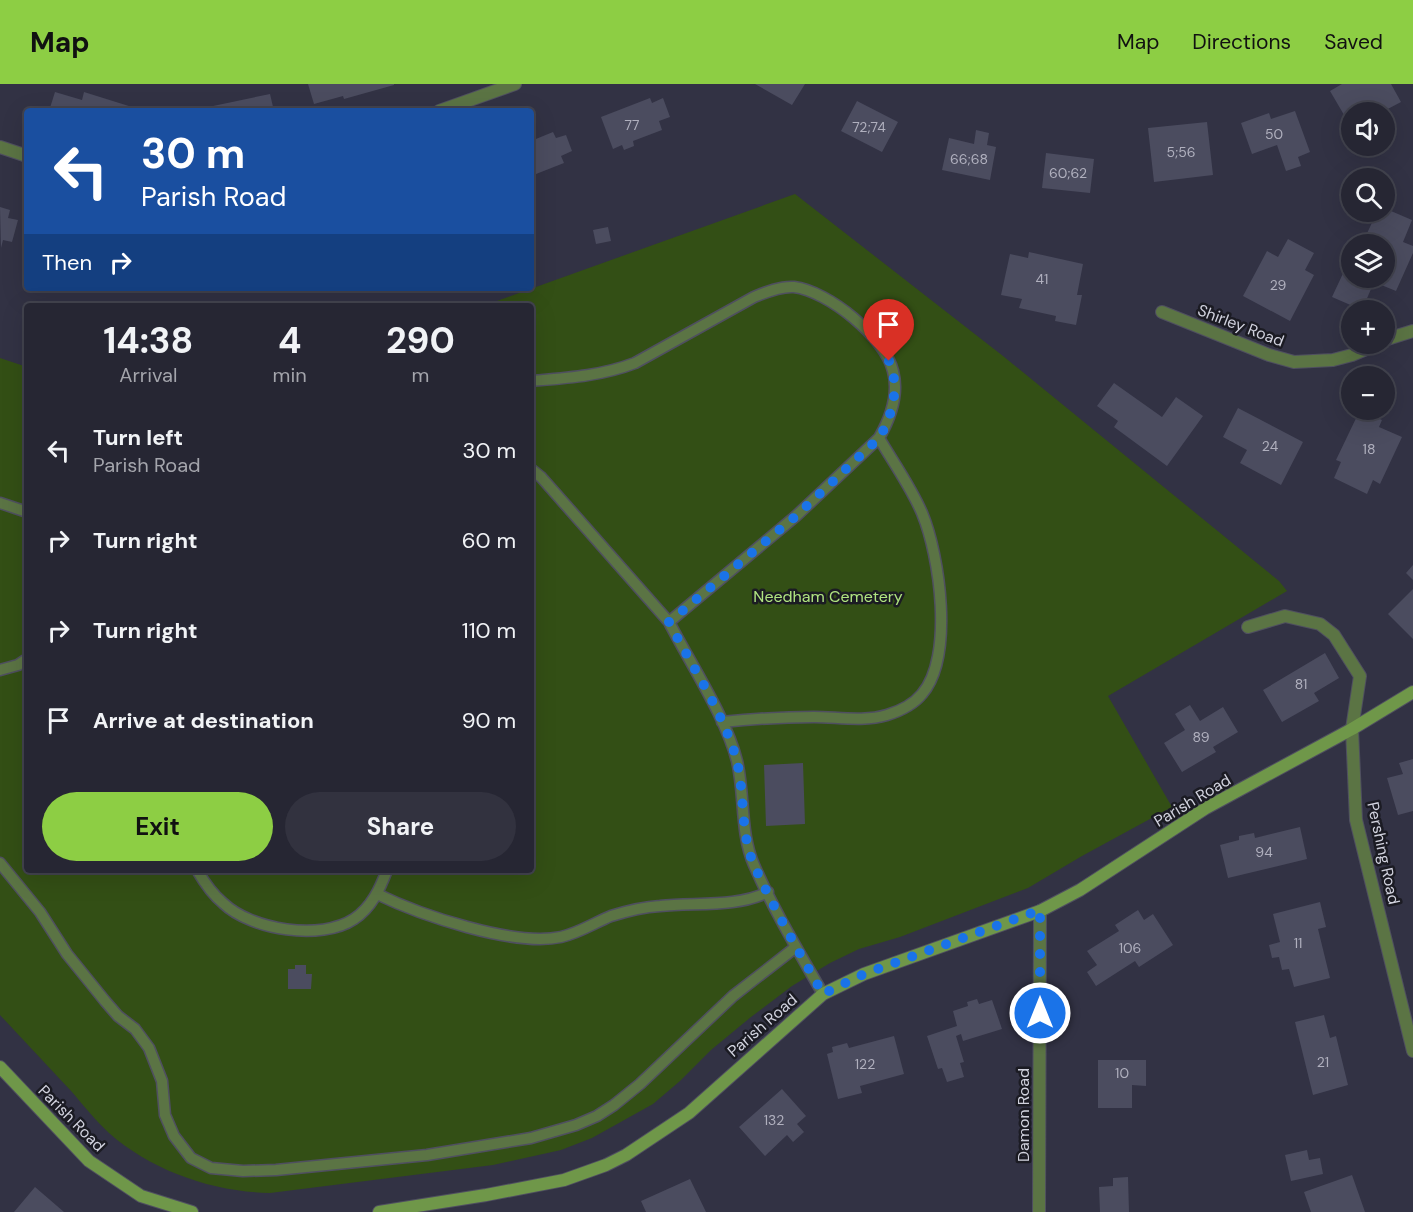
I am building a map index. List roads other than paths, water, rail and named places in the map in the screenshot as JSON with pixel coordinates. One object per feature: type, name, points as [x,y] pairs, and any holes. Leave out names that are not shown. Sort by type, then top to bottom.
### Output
[{"type":"street","points":[[474,84],[480,96]]},
{"type":"street","points":[[447,108],[515,84]]},
{"type":"street","points":[[0,147],[24,155]]},
{"type":"street","name":"Shirley Road","points":[[1162,312],[1269,355],[1294,362],[1310,363],[1333,360],[1354,354]]},
{"type":"street","points":[[1395,337],[1413,331]]},
{"type":"street","name":"Pershing Road","points":[[1248,627],[1285,616],[1320,624],[1334,635],[1360,676],[1352,729],[1356,820],[1413,1051]]},
{"type":"street","name":"Parish Road","points":[[379,1212],[486,1196],[564,1180],[606,1166],[689,1113],[823,994],[864,974],[1040,910],[1080,890],[1206,808],[1352,729],[1413,692]]},
{"type":"street","name":"Damon Road","points":[[1039,1212],[1040,910]]},
{"type":"street","name":"Parish Road","points":[[0,1067],[89,1161],[141,1196],[192,1212]]},
{"type":"lane","points":[[534,381],[594,375],[622,368],[754,297],[792,287],[808,291],[846,312],[868,332],[889,361],[893,369],[895,392],[888,422],[879,438],[796,516],[669,622]]},
{"type":"lane","points":[[722,722],[884,716],[910,705],[922,694],[930,681],[940,645],[940,598],[932,539],[921,511],[879,438]]},
{"type":"lane","points":[[534,471],[669,622],[722,722],[737,761],[748,844],[753,863],[823,994]]},
{"type":"lane","points":[[0,503],[24,510]]},
{"type":"lane","points":[[0,670],[24,661]]},
{"type":"lane","points":[[0,863],[40,912],[67,954],[118,1016],[135,1029],[149,1048],[162,1081],[165,1115],[174,1136],[190,1158],[211,1168],[243,1171],[276,1170],[427,1155],[531,1138],[582,1123],[622,1098],[733,996],[796,947]]},
{"type":"lane","points":[[199,873],[211,890],[232,911],[260,924],[293,931],[340,927],[363,913],[376,894],[386,873]]},
{"type":"lane","points":[[376,894],[416,911],[451,922],[532,939],[561,937],[614,915],[637,909],[748,898],[768,892]]},
{"type":"park label","name":"Needham Cemetery","points":[[828,596]]}]
